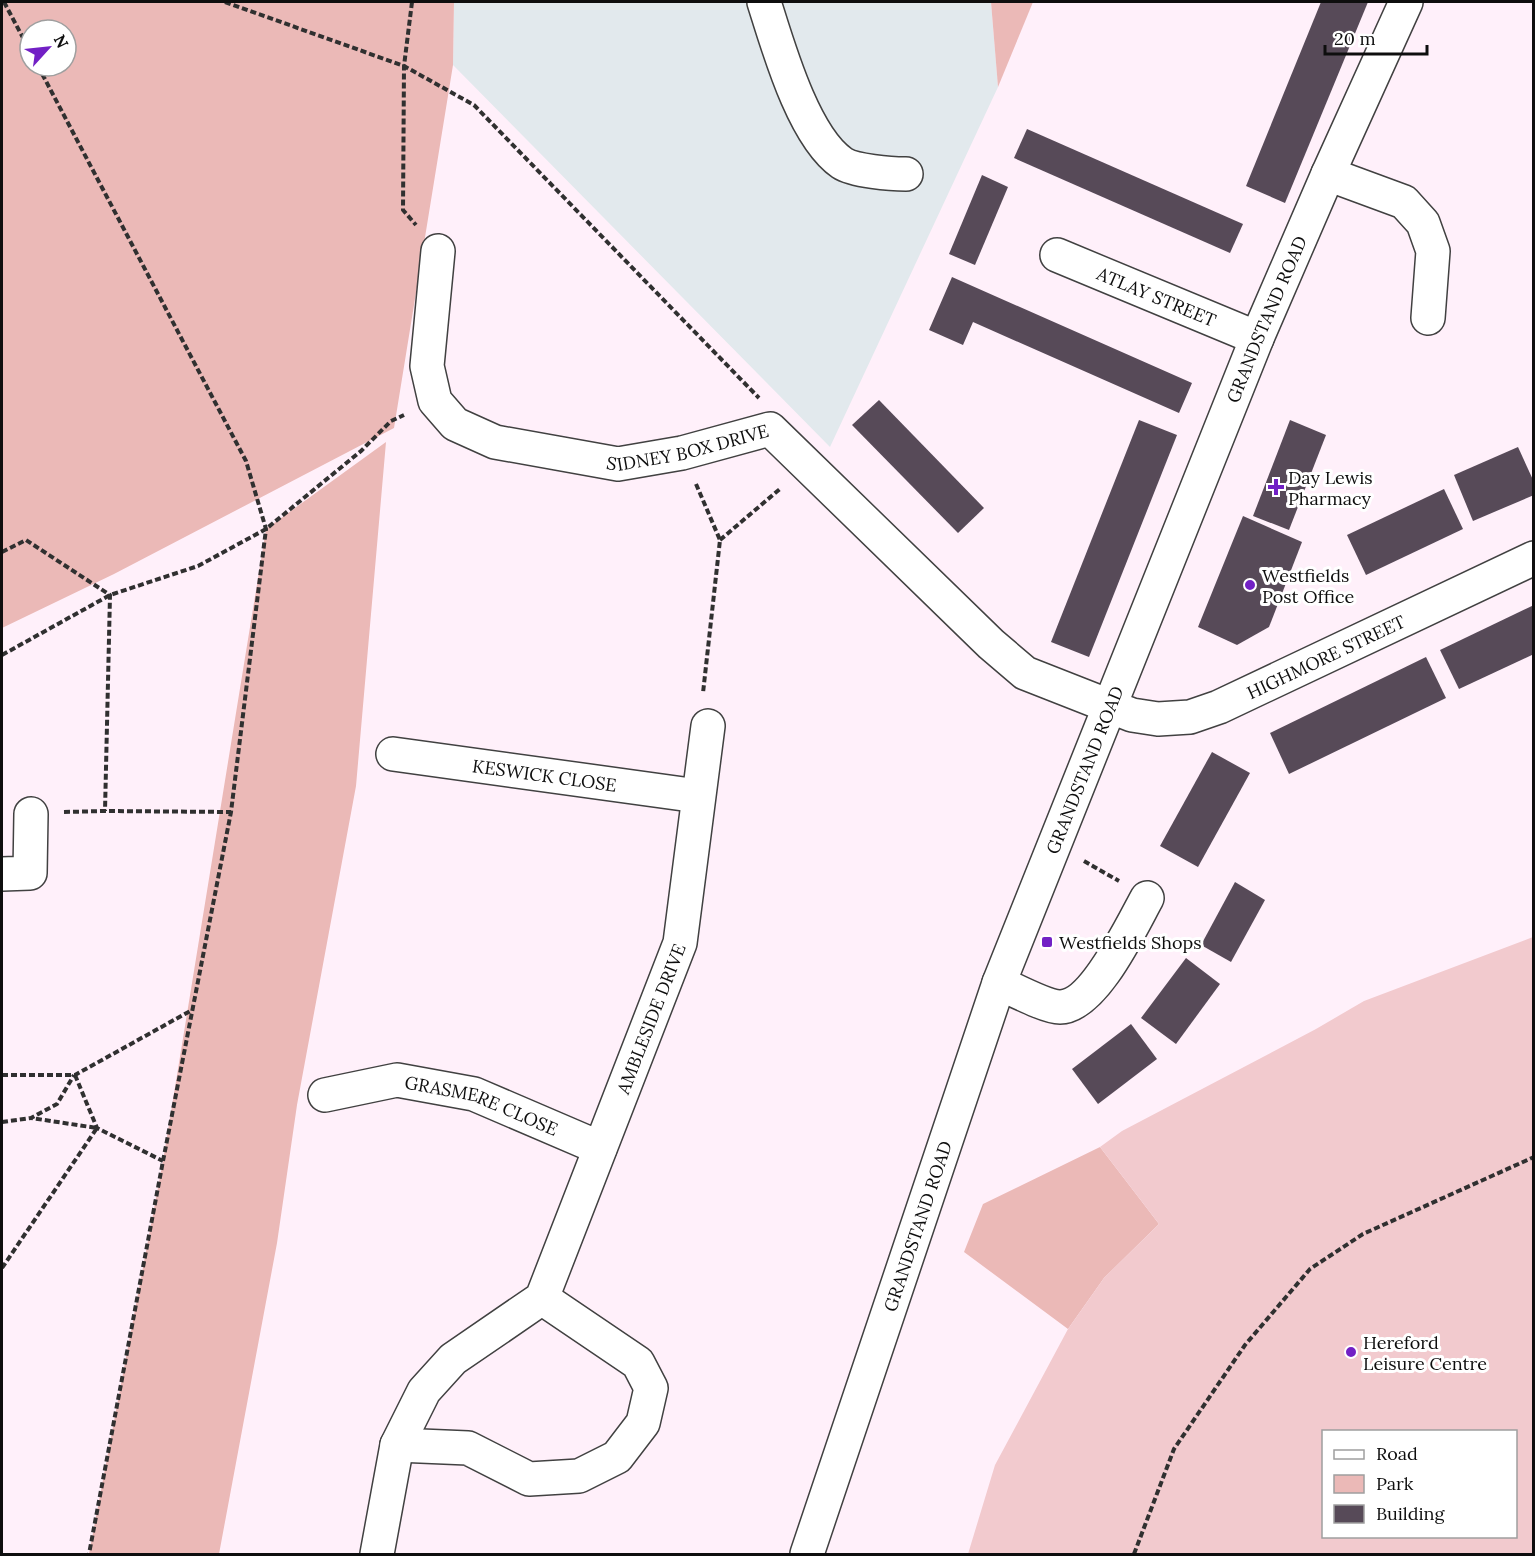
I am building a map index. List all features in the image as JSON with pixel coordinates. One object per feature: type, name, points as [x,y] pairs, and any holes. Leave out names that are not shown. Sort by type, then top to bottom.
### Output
[{"type":"street","points":[[764,2],[789,78],[818,138],[843,164],[885,174],[906,174]]},
{"type":"street","name":"GRANDSTAND ROAD","points":[[807,1554],[999,983],[1257,338],[1406,2]]},
{"type":"street","points":[[1328,174],[1404,202],[1423,223],[1433,251],[1428,318]]},
{"type":"street","name":"SIDNEY BOX DRIVE","points":[[438,251],[428,366],[435,401],[455,424],[495,442],[618,464],[682,453],[770,429],[990,644],[1025,673],[1110,706]]},
{"type":"street","name":"ATLAY STREET","points":[[1057,255],[1257,338]]},
{"type":"street","name":"HIGHMORE STREET","points":[[1110,706],[1132,715],[1158,719],[1190,717],[1219,707],[1533,558]]},
{"type":"street","name":"AMBLESIDE DRIVE","points":[[542,1298],[680,943],[708,726]]},
{"type":"street","name":"KESWICK CLOSE","points":[[393,754],[698,796]]},
{"type":"street","points":[[2,874],[30,873],[31,814]]},
{"type":"street","points":[[999,983],[1036,1000],[1060,1007],[1080,1000],[1108,967],[1147,898]]},
{"type":"street","name":"GRASMERE CLOSE","points":[[325,1095],[397,1080],[474,1094],[600,1148]]},
{"type":"street","points":[[377,1554],[397,1445],[424,1390],[453,1359],[542,1298],[638,1363],[651,1388],[643,1423],[617,1457],[579,1476],[529,1479],[468,1448],[397,1445]]},
{"type":"path","points":[[4,2],[18,28]]},
{"type":"path","points":[[225,2],[404,66],[474,105],[764,402],[770,429]]},
{"type":"path","points":[[412,2],[404,66],[403,210],[438,251]]},
{"type":"path","points":[[44,78],[246,461],[266,529],[231,813],[162,1161],[89,1554]]},
{"type":"path","points":[[2,655],[110,595],[198,566],[266,529],[361,451],[391,421],[435,401]]},
{"type":"path","points":[[682,453],[720,540],[702,689],[708,726]]},
{"type":"path","points":[[720,540],[807,465]]},
{"type":"path","points":[[2,552],[26,540],[110,595]]},
{"type":"path","points":[[105,811],[110,595]]},
{"type":"path","points":[[31,814],[105,811],[231,813]]},
{"type":"path","points":[[1055,844],[1147,898]]},
{"type":"path","points":[[2,1075],[75,1075],[193,1010]]},
{"type":"path","points":[[31,1118],[57,1104],[75,1075]]},
{"type":"path","points":[[75,1075],[97,1128]]},
{"type":"path","points":[[2,1122],[31,1118],[97,1128],[162,1161]]},
{"type":"path","points":[[2,1268],[97,1128]]},
{"type":"path","points":[[1134,1554],[1174,1449],[1245,1345],[1310,1269],[1363,1234],[1533,1157]]},
{"type":"shaded area","points":[[454,2],[991,2],[998,87],[830,447],[453,65]]},
{"type":"shaded area","points":[[1533,937],[1533,1554],[968,1554],[995,1465],[1068,1329],[1104,1278],[1159,1224],[1100,1147],[1122,1131],[1316,1029],[1364,1001]]},
{"type":"green space","points":[[2,2],[454,2],[453,65],[394,428],[114,574],[2,628]]},
{"type":"green space","points":[[991,2],[1033,2],[998,87]]},
{"type":"green space","points":[[386,442],[356,786],[297,1105],[277,1243],[219,1554],[89,1554],[163,1161],[266,529]]},
{"type":"green space","points":[[1100,1147],[1159,1224],[1104,1278],[1068,1329],[964,1252],[983,1204]]},
{"type":"building","points":[[1321,2],[1368,2],[1285,203],[1246,186]]},
{"type":"building","points":[[1027,129],[1243,224],[1230,253],[1014,158]]},
{"type":"building","points":[[982,175],[1008,187],[975,265],[949,254]]},
{"type":"building","points":[[952,277],[1192,383],[1179,413],[973,322],[963,345],[929,330]]},
{"type":"building","points":[[879,400],[984,508],[958,533],[852,425]]},
{"type":"building","points":[[1139,420],[1177,435],[1089,657],[1051,642]]},
{"type":"building","points":[[1290,420],[1326,435],[1289,530],[1253,516]]},
{"type":"building","points":[[1518,447],[1534,482],[1534,495],[1473,521],[1454,475]]},
{"type":"building","points":[[1444,489],[1463,529],[1366,575],[1347,535]]},
{"type":"building","name":"Westfields Post Office","points":[[1243,516],[1302,542],[1269,627],[1237,645],[1198,627]]},
{"type":"building","points":[[1534,605],[1534,654],[1459,689],[1440,650]]},
{"type":"building","points":[[1426,657],[1446,698],[1289,774],[1270,733]]},
{"type":"building","points":[[1212,752],[1250,773],[1198,867],[1160,846]]},
{"type":"building","points":[[1235,882],[1265,900],[1231,962],[1201,945]]},
{"type":"building","points":[[1186,958],[1220,984],[1176,1044],[1141,1018]]},
{"type":"building","points":[[1131,1024],[1157,1059],[1098,1104],[1072,1069]]},
{"type":"place","name":"Day Lewis Pharmacy","points":[[1276,487]]},
{"type":"place","name":"Westfields Post Office","points":[[1250,585]]},
{"type":"place","name":"Westfields Shops","points":[[1047,942]]},
{"type":"place","name":"Hereford Leisure Centre","points":[[1351,1352]]}]
